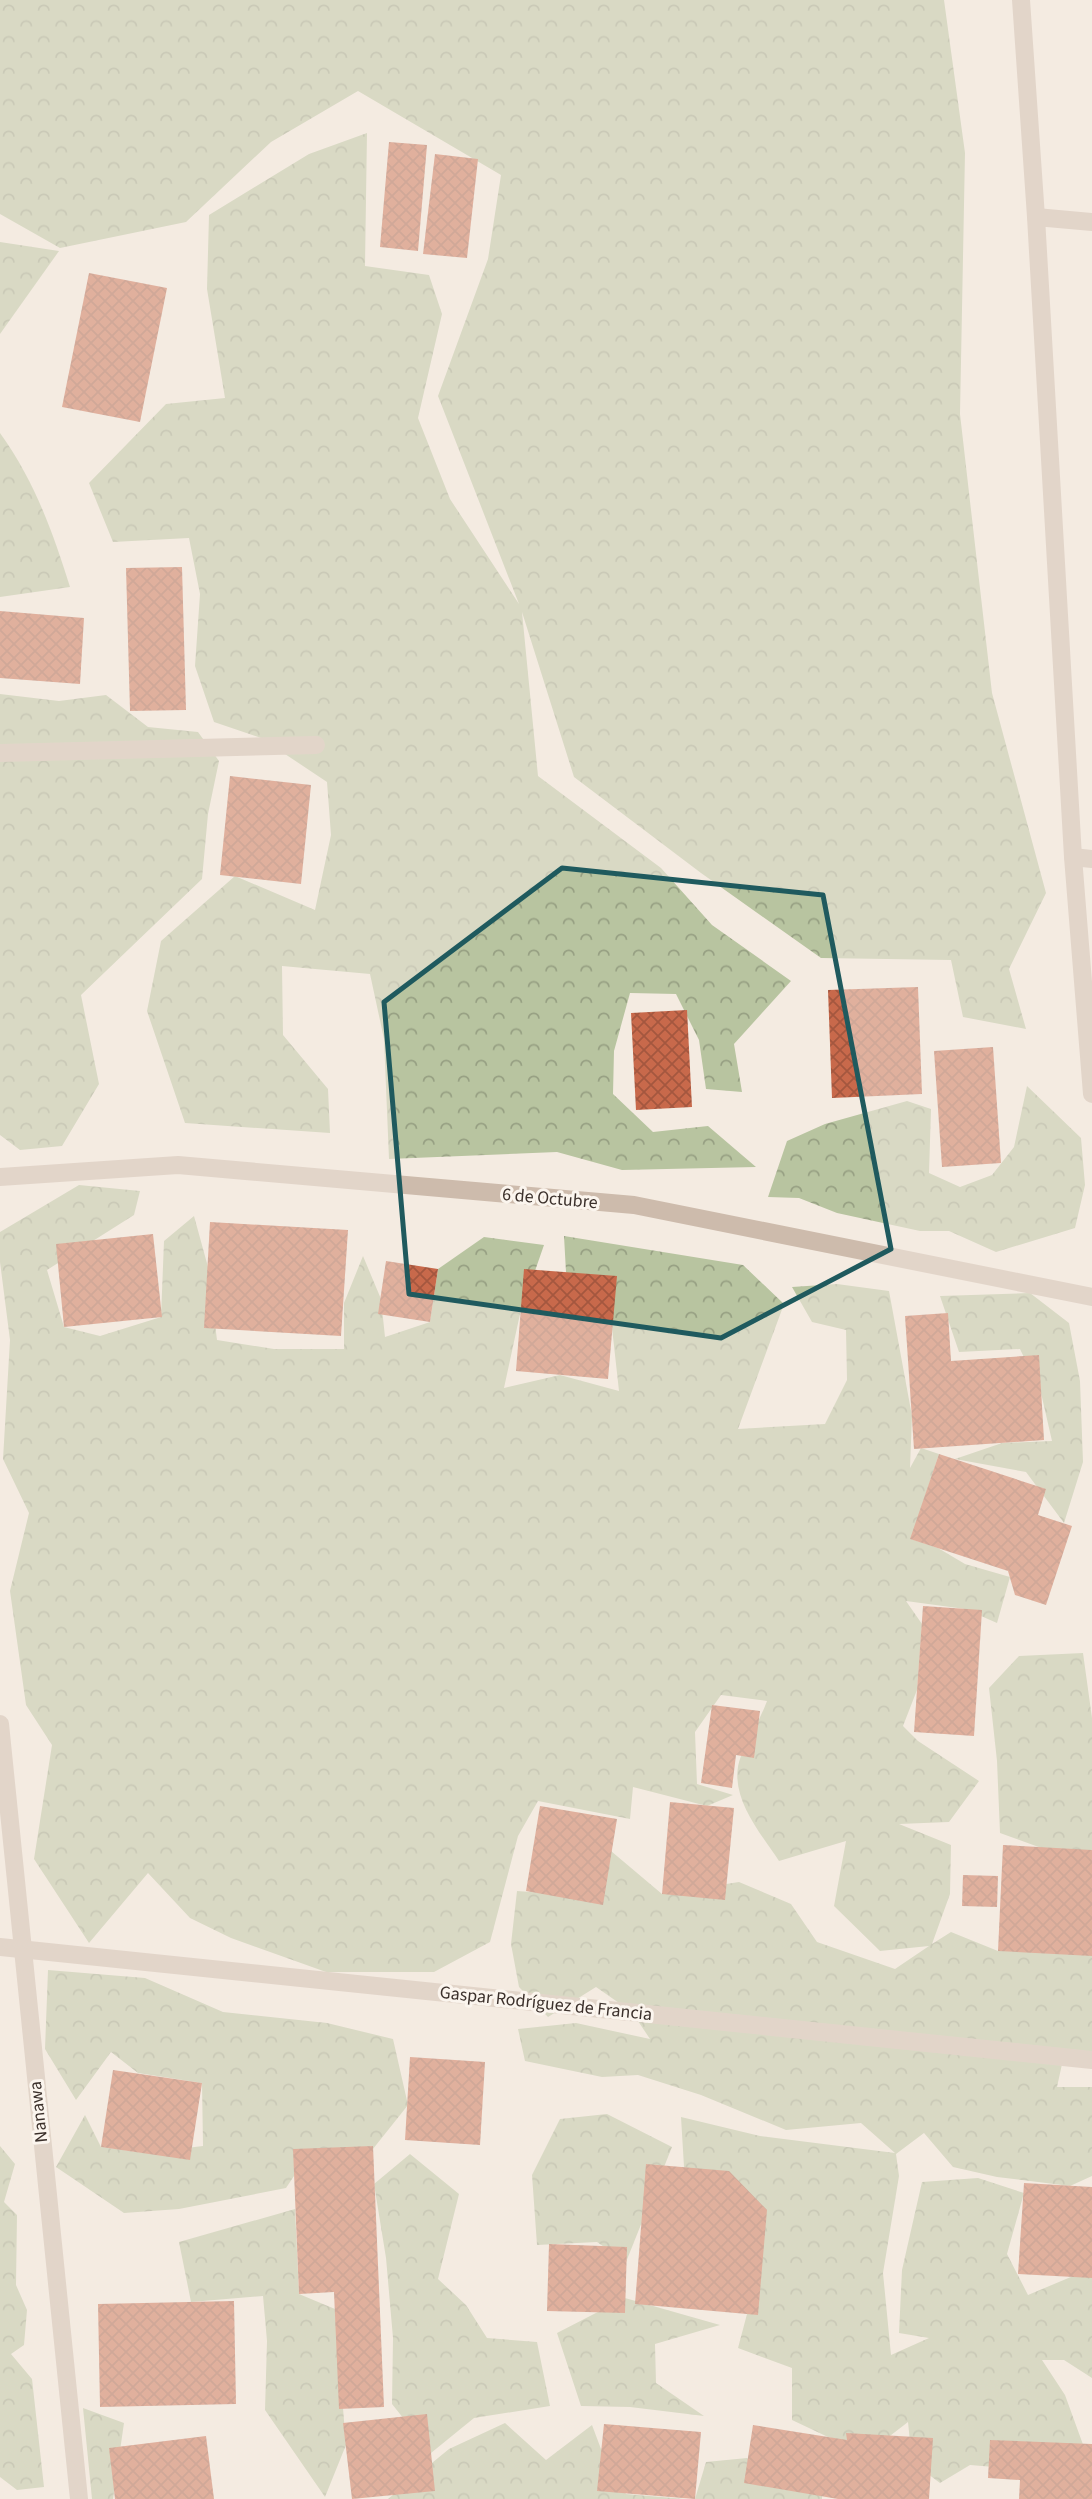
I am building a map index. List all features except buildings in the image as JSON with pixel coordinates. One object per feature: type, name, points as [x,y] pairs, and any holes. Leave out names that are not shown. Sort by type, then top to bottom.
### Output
[{"type":"street","points":[[1021,0],[1073,857],[1092,1094]]},
{"type":"street","points":[[1036,217],[1092,222]]},
{"type":"street","points":[[0,753],[316,745]]},
{"type":"street","points":[[1073,857],[1092,859]]},
{"type":"street","name":"6 de Octubre","points":[[0,1177],[178,1165],[634,1205],[1092,1297]]},
{"type":"street","name":"Nanawa","points":[[0,1724],[20,1947],[79,2499]]},
{"type":"street","name":"Gaspar Rodríguez de Francia","points":[[0,1947],[1092,2060]]},
{"type":"highlighted area","points":[[562,868],[823,895],[891,1249],[721,1338],[409,1294],[384,1002]]},
{"type":"green space","points":[[0,0],[944,0],[965,153],[960,414],[992,693],[1046,893],[1009,969],[1026,1029],[963,1017],[951,960],[821,958],[701,873],[574,777],[522,612],[538,776],[661,868],[712,925],[791,981],[734,1044],[742,1092],[706,1089],[699,1040],[676,994],[630,993],[614,1051],[613,1094],[653,1132],[708,1126],[756,1167],[622,1170],[557,1152],[389,1159],[384,1039],[370,974],[282,966],[283,1035],[328,1089],[330,1133],[185,1123],[147,1011],[161,941],[235,876],[315,910],[331,835],[327,782],[261,738],[214,722],[195,666],[200,594],[189,538],[113,542],[89,483],[166,404],[225,398],[207,289],[209,215],[309,154],[367,133],[365,266],[429,275],[442,314],[418,418],[450,499],[519,604],[438,396],[488,259],[501,175],[358,91],[271,142],[186,222],[60,248],[0,214]]},
{"type":"green space","points":[[0,242],[59,251],[0,334]]},
{"type":"green space","points":[[0,433],[23,470],[41,507],[70,587],[0,597]]},
{"type":"green space","points":[[0,694],[59,701],[106,695],[148,727],[198,732],[219,761],[208,814],[202,879],[81,995],[99,1084],[62,1146],[20,1150],[0,1135]]},
{"type":"green space","points":[[1027,1086],[1081,1138],[1085,1185],[1075,1228],[996,1252],[949,1231],[920,1231],[837,1213],[799,1198],[768,1197],[787,1141],[825,1124],[907,1101],[931,1109],[929,1173],[960,1187],[992,1175],[1014,1147]]},
{"type":"green space","points":[[79,1185],[140,1191],[134,1215],[47,1270],[64,1327],[100,1336],[161,1317],[164,1241],[194,1216],[208,1267],[217,1340],[274,1349],[344,1349],[344,1303],[363,1256],[381,1299],[385,1337],[430,1322],[438,1269],[484,1237],[544,1245],[520,1314],[504,1388],[560,1375],[619,1391],[612,1328],[566,1272],[564,1236],[743,1265],[784,1304],[738,1429],[825,1424],[847,1380],[846,1330],[812,1322],[792,1287],[837,1284],[889,1291],[912,1416],[910,1468],[921,1448],[939,1454],[911,1539],[938,1548],[965,1564],[1010,1577],[997,1623],[965,1609],[906,1601],[922,1624],[917,1690],[903,1726],[918,1741],[979,1781],[949,1822],[899,1824],[951,1845],[950,1894],[932,1944],[951,1932],[998,1951],[1067,1941],[1092,1942],[1092,2054],[1064,2055],[1057,2087],[1092,2087],[1092,2176],[1070,2186],[997,2177],[953,2167],[924,2133],[896,2154],[899,2176],[883,2273],[891,2355],[929,2338],[899,2333],[902,2270],[922,2182],[978,2178],[1024,2193],[1007,2254],[1028,2295],[1085,2271],[1092,2273],[1092,2378],[1064,2360],[1042,2360],[1065,2395],[1085,2450],[1018,2469],[970,2465],[940,2483],[912,2462],[908,2422],[873,2449],[828,2437],[792,2420],[792,2368],[738,2348],[747,2314],[684,2167],[681,2117],[760,2136],[895,2153],[861,2123],[786,2130],[701,2095],[638,2075],[602,2077],[525,2061],[518,2029],[576,2023],[650,2039],[632,2012],[596,1987],[548,2017],[519,1987],[511,1944],[517,1891],[586,1896],[611,1851],[662,1894],[739,1882],[791,1904],[817,1942],[895,1969],[929,1946],[880,1951],[834,1906],[846,1841],[779,1861],[763,1838],[741,1798],[738,1770],[741,1756],[767,1701],[721,1695],[695,1732],[697,1784],[733,1795],[707,1806],[633,1787],[630,1819],[538,1801],[518,1836],[490,1942],[434,1972],[326,1972],[231,1938],[190,1918],[148,1873],[89,1943],[34,1859],[52,1745],[26,1705],[10,1591],[29,1513],[3,1459],[10,1340],[0,1262],[0,1232]]},
{"type":"green space","points":[[1030,1293],[1069,1323],[1080,1381],[1083,1462],[1064,1523],[1026,1472],[955,1459],[1002,1443],[1052,1441],[1041,1393],[1020,1349],[959,1352],[940,1296]]},
{"type":"green space","points":[[1083,1653],[1092,1718],[1092,1850],[1066,1857],[1000,1833],[997,1761],[989,1688],[1019,1656]]},
{"type":"green space","points":[[48,1970],[145,1978],[223,2012],[327,2023],[393,2039],[408,2105],[357,2169],[312,2149],[286,2188],[179,2209],[124,2213],[56,2167],[85,2115],[101,2147],[145,2153],[203,2146],[202,2083],[138,2073],[111,2052],[76,2100],[45,2049]]},
{"type":"green space","points":[[607,2114],[672,2147],[626,2262],[597,2242],[537,2245],[532,2175],[560,2119]]},
{"type":"green space","points":[[0,2146],[15,2164],[4,2202],[17,2215],[16,2285],[27,2310],[24,2345],[11,2354],[32,2379],[44,2487],[17,2490],[0,2477]]},
{"type":"green space","points":[[410,2154],[459,2194],[438,2279],[466,2305],[487,2338],[537,2342],[550,2406],[474,2418],[431,2453],[392,2404],[393,2338],[386,2258],[374,2184]]},
{"type":"green space","points":[[295,2209],[299,2294],[335,2309],[346,2445],[325,2497],[265,2410],[267,2341],[263,2296],[191,2302],[179,2242]]},
{"type":"green space","points":[[625,2298],[720,2325],[655,2344],[656,2383],[704,2416],[630,2407],[581,2406],[557,2333]]},
{"type":"green space","points":[[83,2408],[124,2423],[113,2499],[92,2499]]},
{"type":"green space","points":[[505,2423],[546,2460],[592,2425],[601,2449],[626,2494],[685,2499],[388,2499],[449,2449]]},
{"type":"green space","points":[[747,2458],[785,2489],[822,2495],[822,2499],[695,2499],[706,2462]]}]
